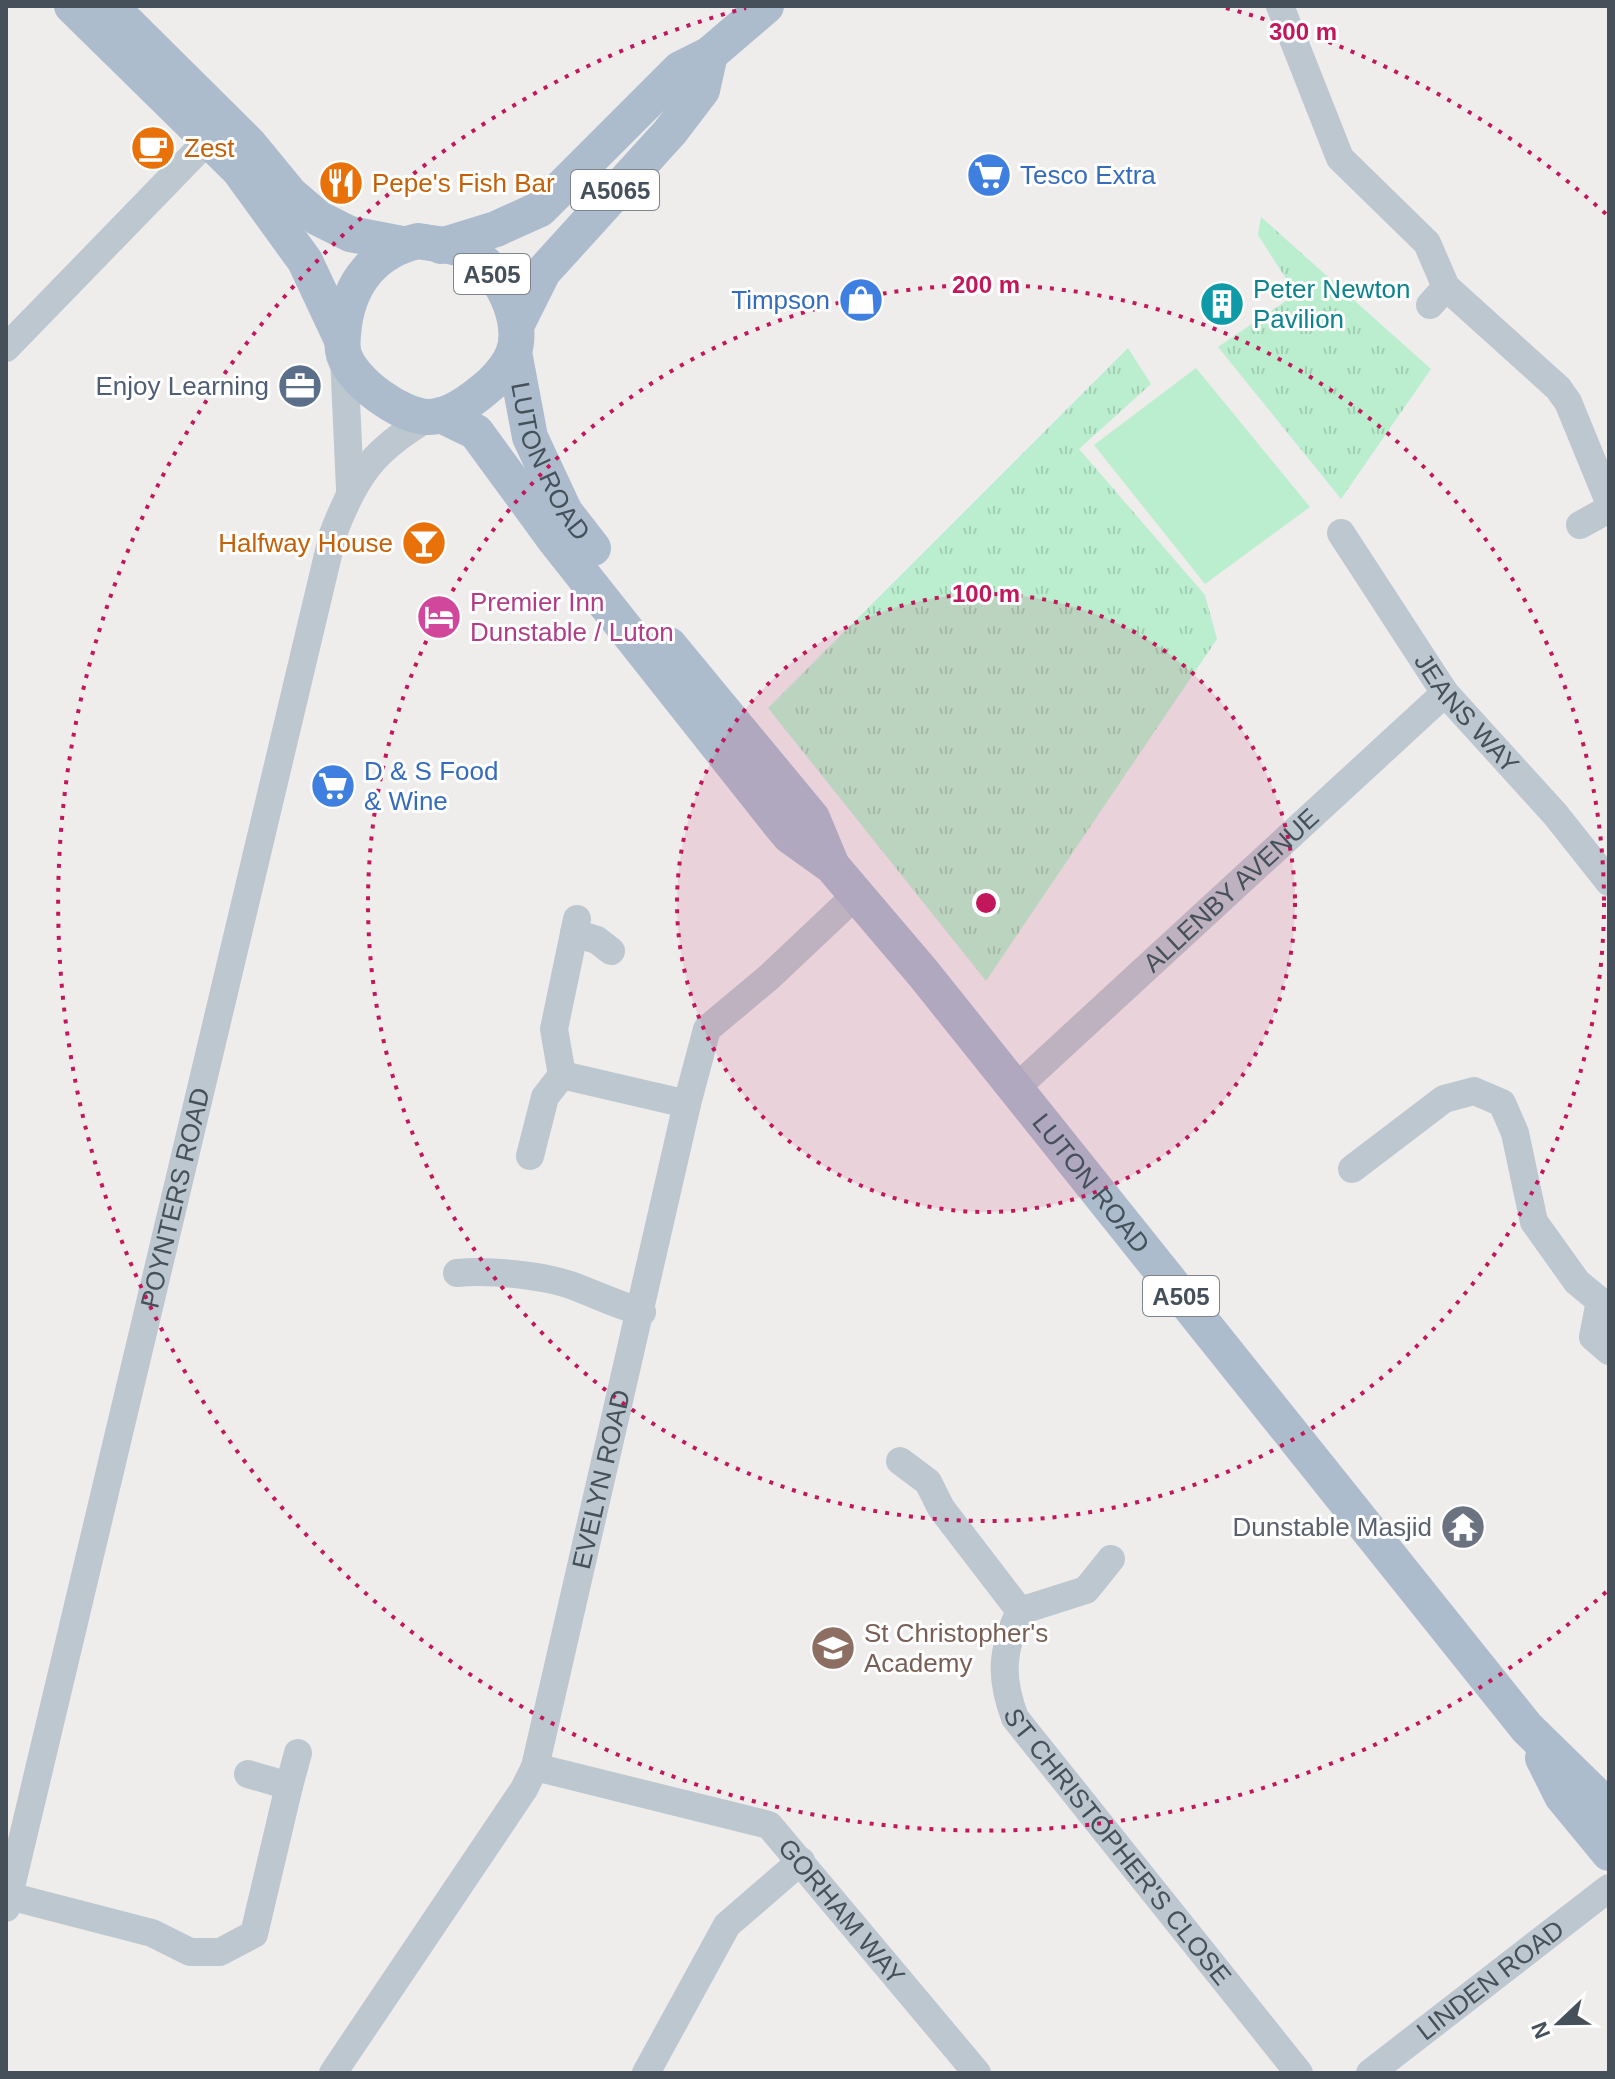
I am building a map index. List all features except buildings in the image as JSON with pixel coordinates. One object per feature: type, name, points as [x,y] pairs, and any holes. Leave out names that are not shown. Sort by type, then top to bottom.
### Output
[{"type":"main road","name":"A505","points":[[72,6],[239,170],[305,261],[358,378],[395,405],[434,416]]},
{"type":"main road","name":"A505","points":[[110,6],[249,144],[290,194],[318,218],[350,234],[402,244],[418,241],[471,253],[494,275],[508,298],[515,339]]},
{"type":"main road","name":"A5065","points":[[441,246],[496,229],[540,209],[680,69],[710,54],[766,6]]},
{"type":"main road","name":"A5065","points":[[515,339],[543,272],[670,132],[702,90],[710,54]]},
{"type":"main road","points":[[343,348],[347,304],[357,281],[373,263],[402,244]]},
{"type":"main road","points":[[434,416],[479,394],[498,377],[515,339]]},
{"type":"main road","name":"LUTON ROAD","points":[[515,339],[530,437],[565,512],[812,818],[832,866]]},
{"type":"main road","name":"LUTON ROAD","points":[[434,416],[476,432],[555,540],[779,823],[790,836],[832,866],[1016,1088],[1527,1728],[1609,1808]]},
{"type":"main road","name":"LUTON ROAD","points":[[1527,1728],[1562,1796],[1609,1853]]},
{"type":"street","points":[[1280,6],[1340,158],[1427,243],[1438,296],[1502,338],[1568,402],[1609,502]]},
{"type":"street","points":[[6,348],[208,140]]},
{"type":"street","name":"POYNTERS ROAD","points":[[7,1902],[312,609],[350,489],[343,348]]},
{"type":"street","name":"POYNTERS ROAD","points":[[350,489],[390,440],[434,416]]},
{"type":"street","points":[[1580,525],[1609,509]]},
{"type":"street","name":"JEANS WAY","points":[[1341,533],[1445,693],[1555,814],[1609,882]]},
{"type":"street","name":"ALLENBY AVENUE","points":[[1016,1088],[1445,693]]},
{"type":"street","name":"EVELYN ROAD","points":[[333,2073],[524,1789],[535,1767],[642,1312],[687,1104],[707,1029],[856,895]]},
{"type":"street","points":[[530,1156],[545,1097],[562,1075],[554,1029],[575,926],[611,951]]},
{"type":"street","points":[[562,1075],[687,1104]]},
{"type":"street","points":[[1352,1169],[1444,1099],[1474,1091],[1502,1103],[1515,1133],[1534,1222],[1577,1282],[1604,1302],[1593,1337],[1609,1351]]},
{"type":"street","points":[[457,1273],[485,1271],[574,1286],[607,1303],[642,1312]]},
{"type":"street","points":[[900,1461],[928,1482],[941,1508],[1020,1611],[1086,1590],[1111,1559]]},
{"type":"street","name":"ST CHRISTOPHER'S CLOSE","points":[[1020,1611],[1010,1631],[1003,1685],[1015,1718],[1299,2073]]},
{"type":"street","points":[[7,1902],[152,1933],[190,1952],[220,1952],[254,1934],[298,1753]]},
{"type":"street","name":"GORHAM WAY","points":[[535,1767],[769,1825],[968,2070]]},
{"type":"street","points":[[248,1774],[289,1786]]},
{"type":"street","points":[[646,2073],[727,1925],[801,1861]]},
{"type":"street","name":"LINDEN ROAD","points":[[1370,2073],[1609,1888]]},
{"type":"green space","points":[[1261,217],[1431,369],[1341,499],[1218,347],[1296,294],[1258,235]]},
{"type":"green space","points":[[1128,348],[1151,384],[1079,449],[1205,595],[1217,639],[986,981],[768,708]]},
{"type":"green space","points":[[1196,368],[1310,507],[1205,584],[1094,445]]},
{"type":"place","name":"Zest","points":[[153,148]]},
{"type":"place","name":"Tesco Extra","points":[[989,175]]},
{"type":"place","name":"Pepe's Fish Bar","points":[[341,183]]},
{"type":"place","name":"Timpson","points":[[861,300]]},
{"type":"place","name":"Peter Newton Pavilion","points":[[1222,304]]},
{"type":"place","name":"Enjoy Learning","points":[[300,386]]},
{"type":"place","name":"Halfway House","points":[[424,543]]},
{"type":"place","name":"Premier Inn Dunstable / Luton","points":[[439,617]]},
{"type":"place","name":"D & S Food & Wine","points":[[333,786]]},
{"type":"place","name":"Dunstable Masjid","points":[[1463,1527]]},
{"type":"place","name":"St Christopher's Academy","points":[[833,1648]]}]
